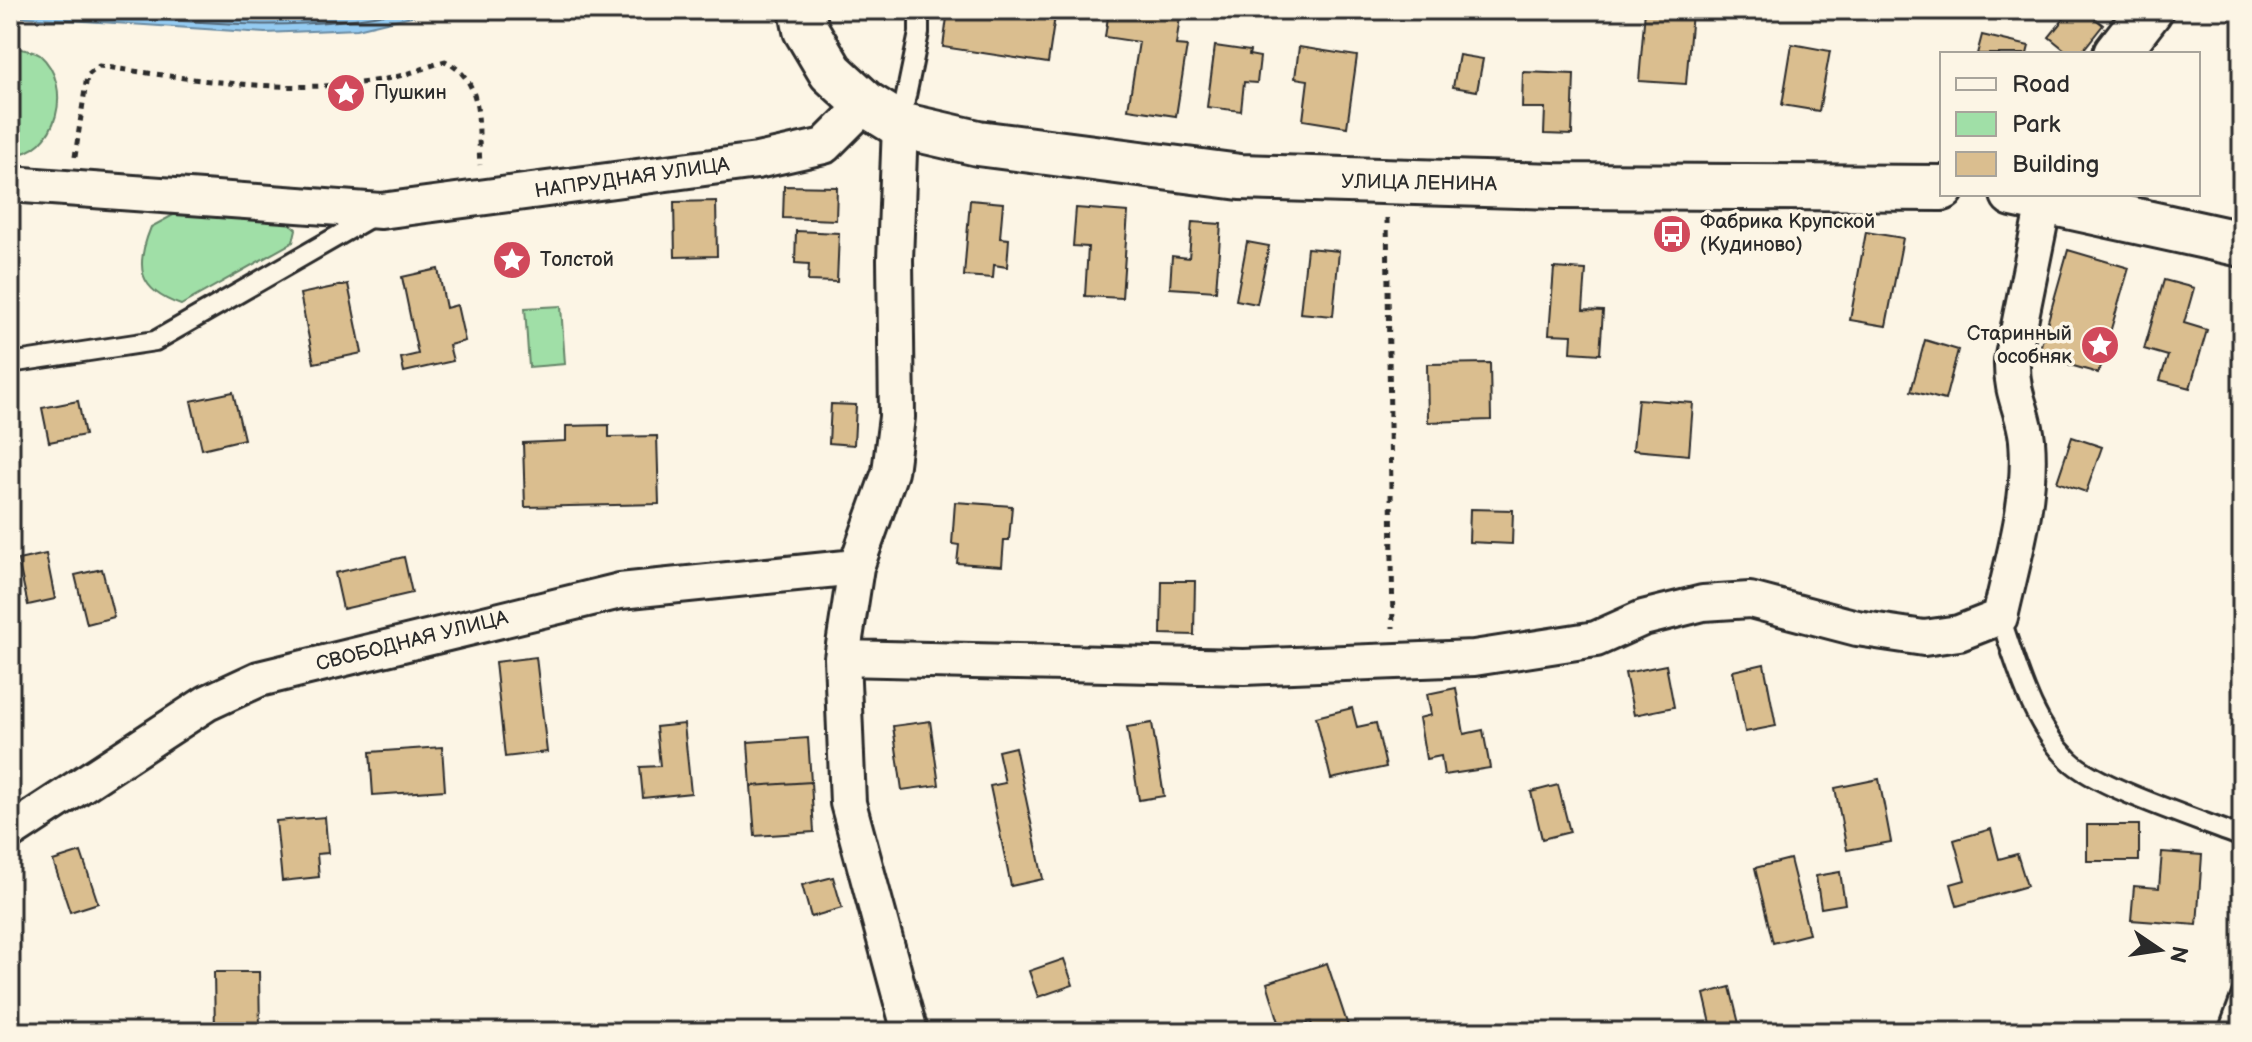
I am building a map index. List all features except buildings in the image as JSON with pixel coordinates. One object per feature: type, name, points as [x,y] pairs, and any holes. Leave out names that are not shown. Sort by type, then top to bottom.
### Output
[{"type":"main road","points":[[802,10],[806,30],[831,72],[883,115]]},
{"type":"main road","points":[[2118,52],[2150,10]]},
{"type":"main road","name":"УЛИЦА ЛЕНИНА","points":[[883,115],[978,143],[1240,177],[1386,183],[1940,188]]},
{"type":"main road","points":[[2029,196],[2242,244]]},
{"type":"street","name":"НАПРУДНАЯ УЛИЦА","points":[[10,184],[381,211],[757,161],[824,146],[883,115]]},
{"type":"street","points":[[883,115],[895,260],[897,417],[890,472],[856,567],[842,658],[848,803],[910,1032]]},
{"type":"street","points":[[842,658],[1244,667],[1474,658],[1596,639],[1643,618],[1703,603],[1750,600],[1857,628],[1924,638],[1959,633],[2000,617],[2028,491],[2027,436],[2011,387],[2029,196]]},
{"type":"street","name":"СВОБОДНАЯ УЛИЦА","points":[[10,832],[207,703],[259,679],[620,591],[856,567]]},
{"type":"lane","points":[[883,115],[919,33],[919,10]]},
{"type":"lane","points":[[10,363],[155,341],[381,211]]},
{"type":"lane","points":[[2000,617],[2041,723],[2069,761],[2102,780],[2242,837]]},
{"type":"lane","points":[[2228,1032],[2242,994]]},
{"type":"path","points":[[70,188],[87,76],[99,66],[229,84],[315,87],[383,80],[445,61],[462,70],[475,91],[481,198]]},
{"type":"path","points":[[1386,183],[1393,661]]},
{"type":"green space","points":[[10,47],[40,55],[56,83],[58,100],[50,131],[40,143],[26,152],[10,155]]},
{"type":"green space","points":[[177,213],[286,220],[296,229],[293,242],[181,305],[166,299],[148,284],[142,265],[151,227]]},
{"type":"green space","points":[[561,306],[565,364],[529,367],[525,308]]},
{"type":"water","points":[[10,10],[437,10],[357,29],[265,33],[10,16]]},
{"type":"place","name":"Пушкин","points":[[346,93]]},
{"type":"place","name":"Фабрика Крупской (Кудиново)","points":[[1672,234]]},
{"type":"place","name":"Толстой","points":[[512,260]]},
{"type":"place","name":"Старинный особняк","points":[[2100,345]]}]
